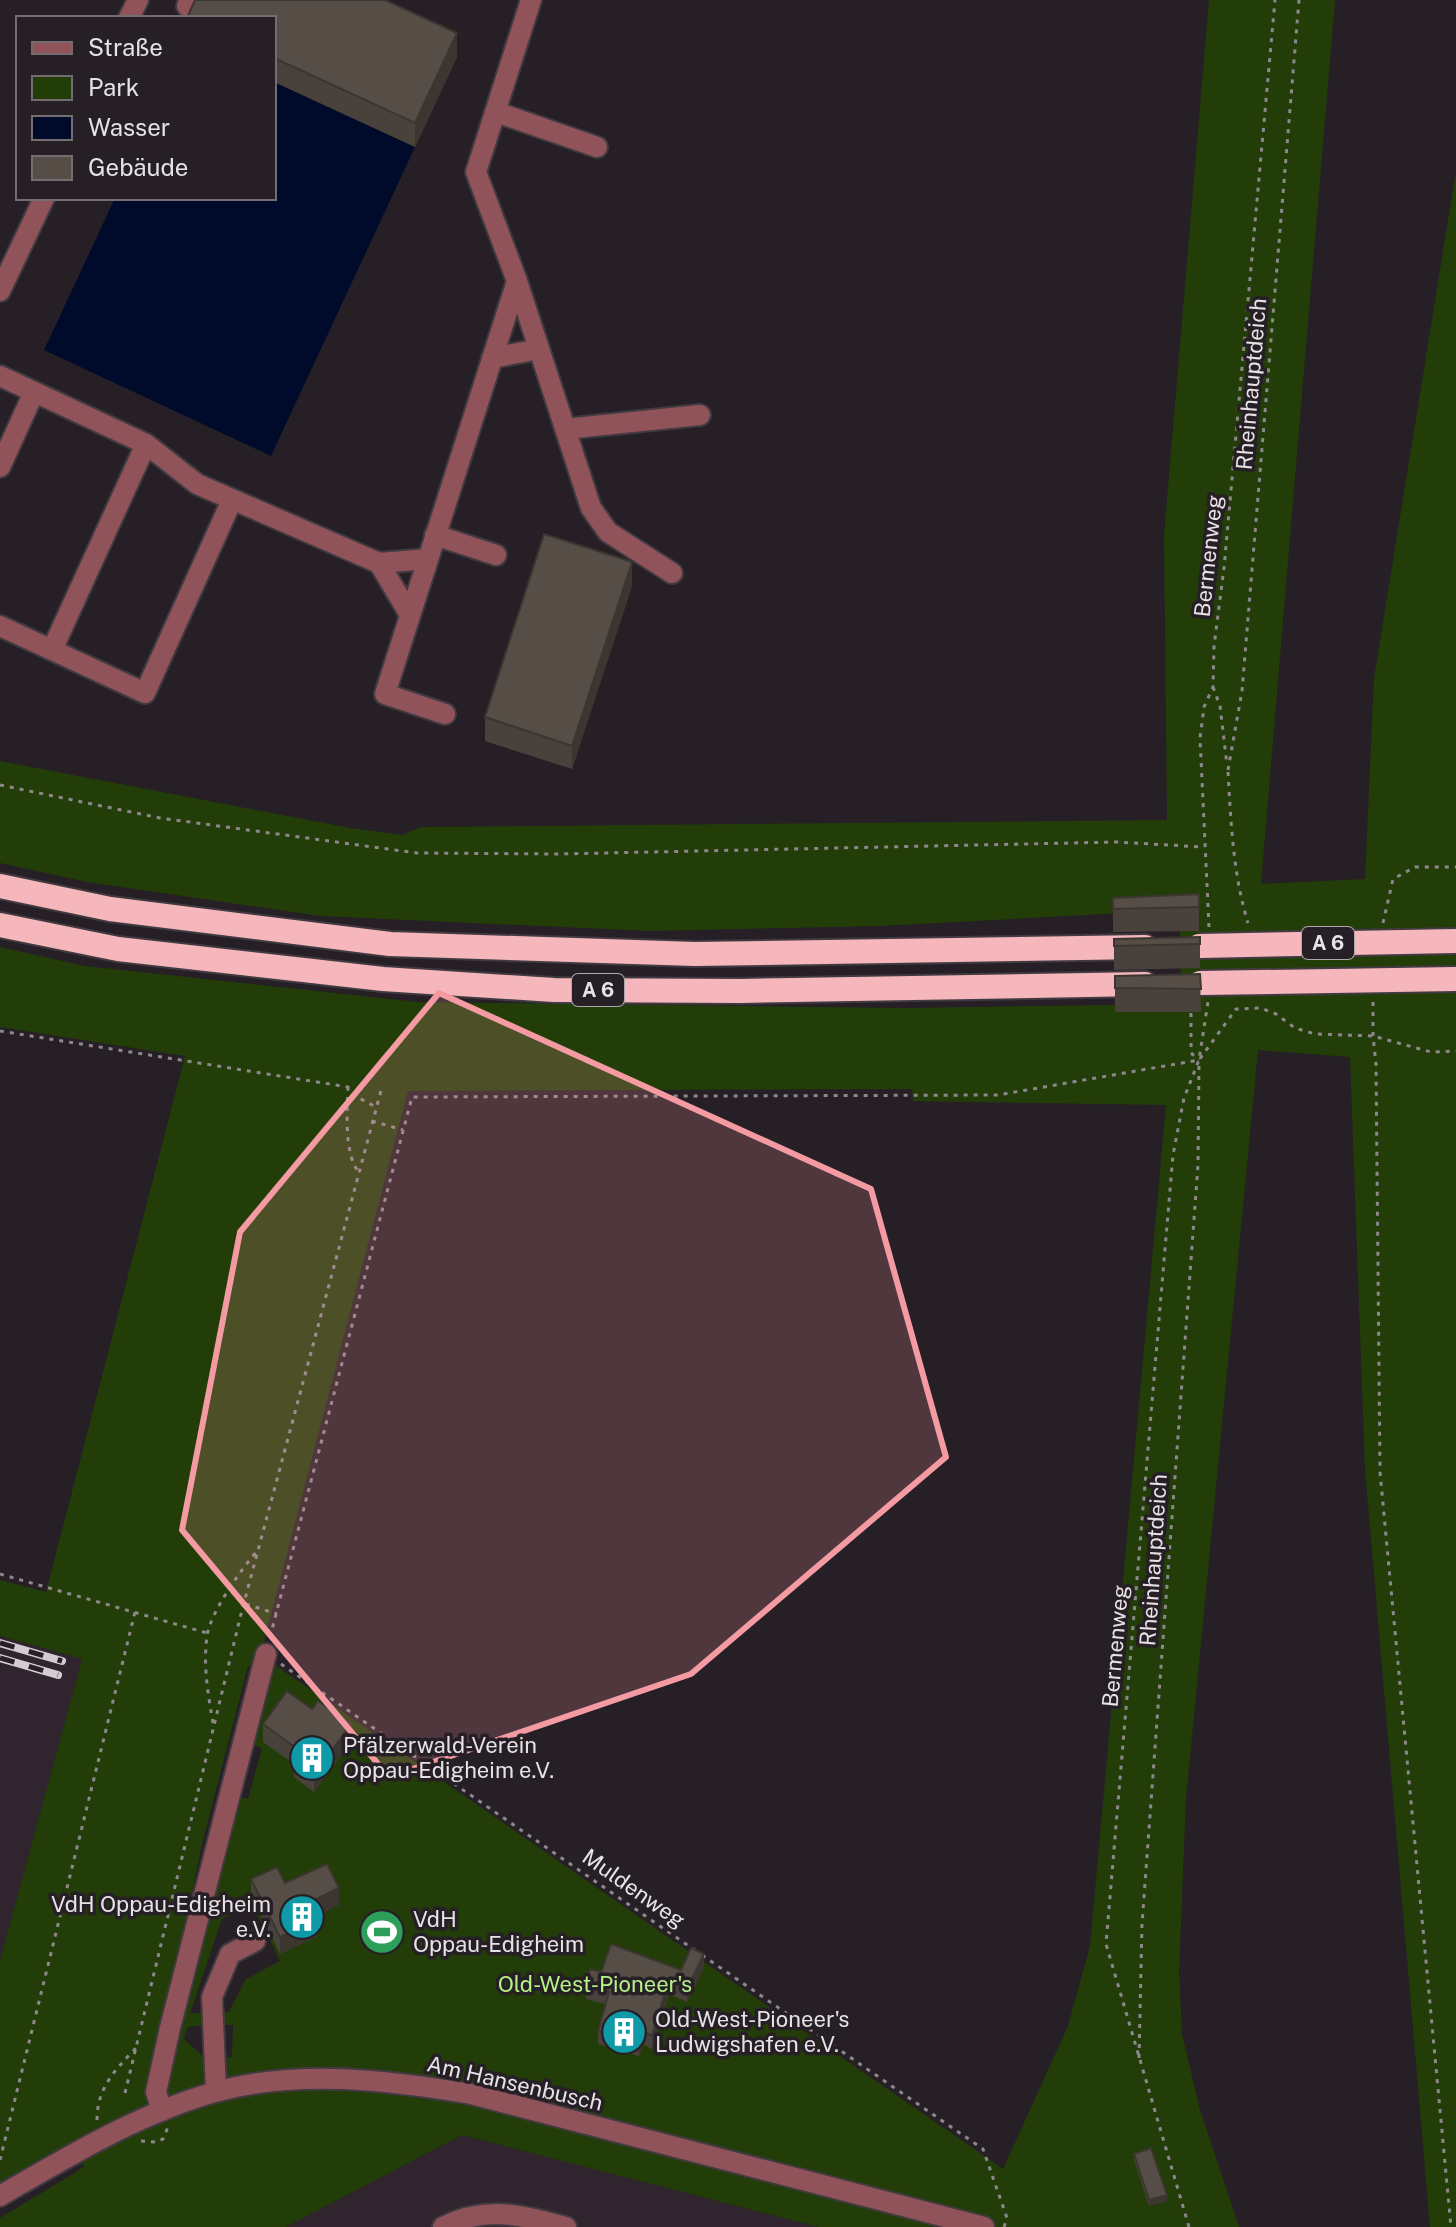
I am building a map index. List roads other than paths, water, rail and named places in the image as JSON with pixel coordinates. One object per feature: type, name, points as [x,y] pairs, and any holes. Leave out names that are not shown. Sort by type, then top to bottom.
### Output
[{"type":"highway","name":"A 6","points":[[0,886],[110,909],[390,944],[695,954],[1456,941]]},
{"type":"highway","name":"A 6","points":[[0,925],[118,949],[383,979],[554,990],[740,991],[1456,979]]},
{"type":"street","points":[[531,0],[476,172],[517,281],[591,508],[608,532],[672,573]]},
{"type":"street","points":[[496,112],[597,147]]},
{"type":"street","points":[[0,291],[43,200]]},
{"type":"street","points":[[445,714],[385,694],[517,281]]},
{"type":"street","points":[[492,358],[539,349]]},
{"type":"street","points":[[0,376],[146,444],[197,484],[379,563],[428,559]]},
{"type":"street","points":[[0,467],[34,392]]},
{"type":"street","points":[[565,429],[700,415]]},
{"type":"street","points":[[52,650],[146,444]]},
{"type":"street","points":[[0,626],[145,693],[232,500]]},
{"type":"street","points":[[435,535],[496,555]]},
{"type":"street","points":[[379,563],[410,615]]},
{"type":"street","points":[[162,2111],[156,2092],[170,2028],[266,1654]]},
{"type":"street","points":[[216,2092],[212,1997],[230,1954],[255,1941]]},
{"type":"street","name":"Am Hansenbusch","points":[[0,2196],[98,2140],[162,2111],[216,2092],[321,2078],[395,2081],[471,2094],[984,2227]]},
{"type":"street","points":[[443,2227],[481,2213],[512,2214],[566,2227]]},
{"type":"water","points":[[276,83],[415,147],[271,456],[44,350],[114,200],[276,200]]},
{"type":"railway","points":[[0,1643],[62,1661]]},
{"type":"railway","points":[[0,1658],[58,1675]]},
{"type":"place","name":"Pfälzerwald-Verein Oppau-Edigheim e.V.","points":[[312,1758]]},
{"type":"place","name":"VdH Oppau-Edigheim e.V.","points":[[302,1917]]},
{"type":"place","name":"VdH Oppau-Edigheim","points":[[382,1932]]},
{"type":"place","name":"Old-West-Pioneer's Ludwigshafen e.V.","points":[[624,2032]]},
{"type":"park label","name":"Old-West-Pioneer's","points":[[595,1984]]}]
